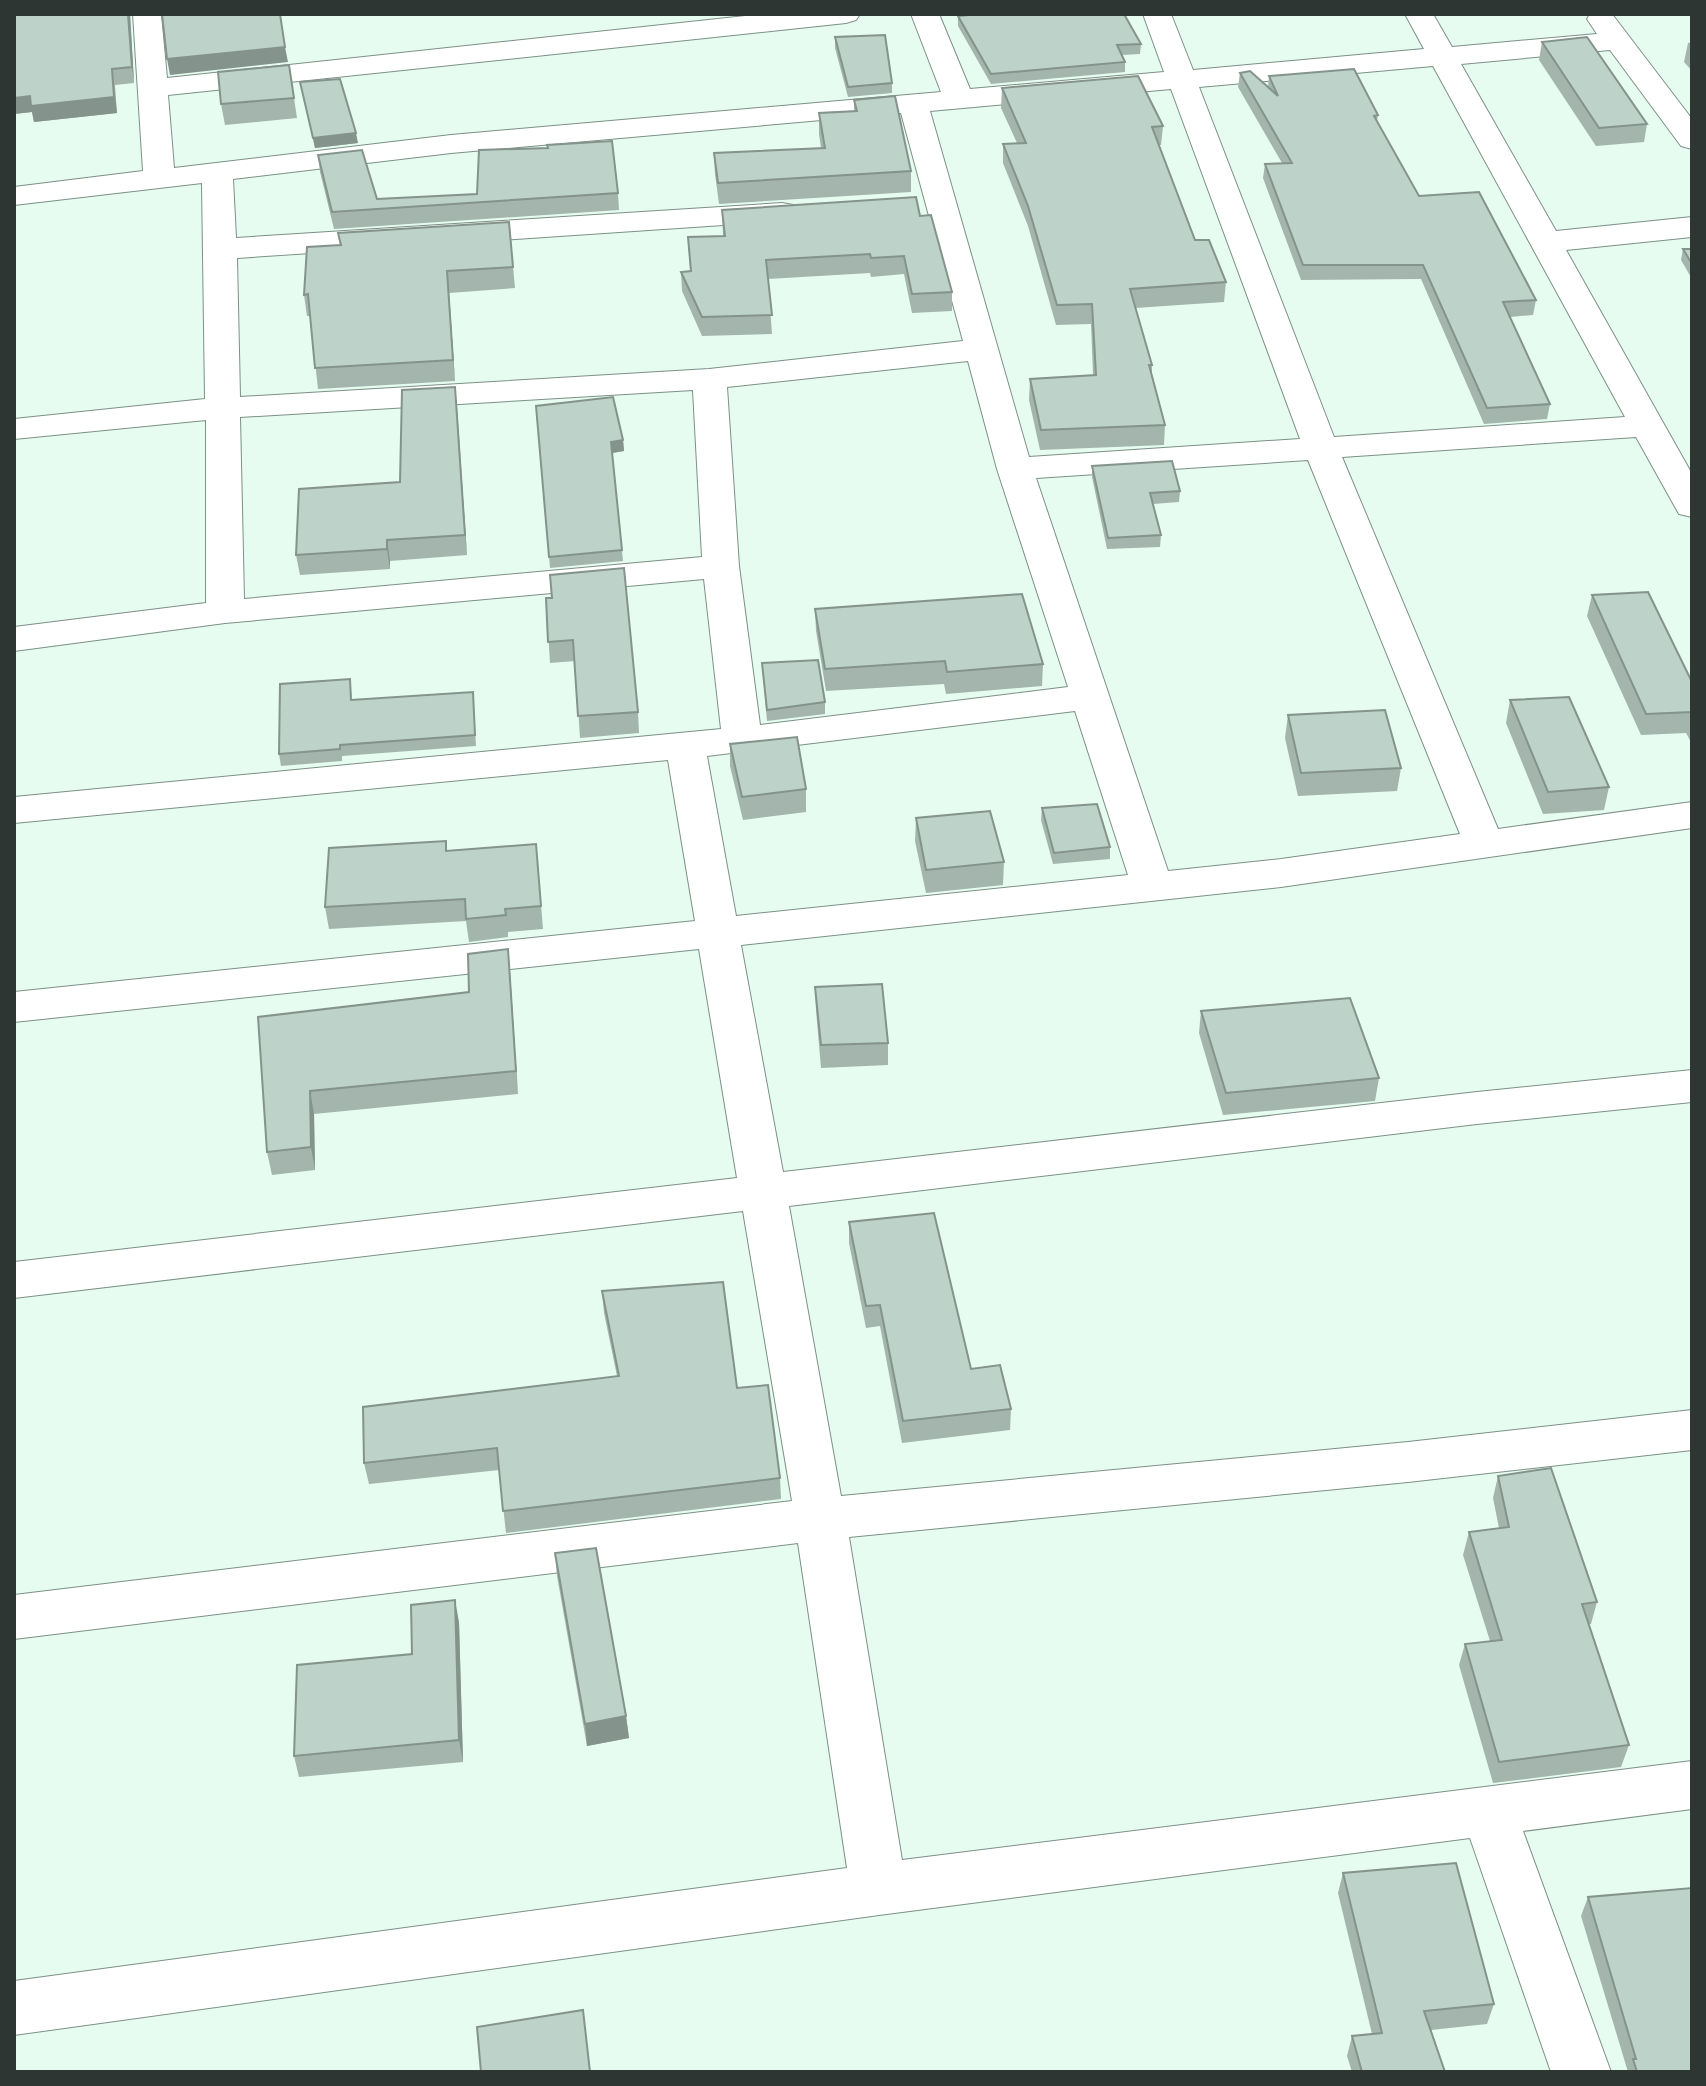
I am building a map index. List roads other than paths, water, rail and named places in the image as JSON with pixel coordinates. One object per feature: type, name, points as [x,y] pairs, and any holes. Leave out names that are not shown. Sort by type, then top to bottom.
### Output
[{"type":"street","points":[[147,14],[159,177]]},
{"type":"street","points":[[152,88],[742,20],[846,14]]},
{"type":"street","points":[[925,14],[959,99]]},
{"type":"street","points":[[1157,14],[1321,448],[1485,846]]},
{"type":"street","points":[[1419,14],[1692,506]]},
{"type":"street","points":[[1597,14],[1692,140]]},
{"type":"street","points":[[14,196],[451,144],[1618,41]]},
{"type":"street","points":[[913,102],[925,203],[981,349],[1015,469],[1153,887]]},
{"type":"street","points":[[217,171],[221,249],[225,612]]},
{"type":"street","points":[[221,249],[816,210]]},
{"type":"street","points":[[1547,242],[1692,227]]},
{"type":"street","points":[[14,429],[221,408],[709,379],[981,349]]},
{"type":"street","points":[[709,379],[721,566],[742,740]]},
{"type":"street","points":[[1015,469],[1648,426]]},
{"type":"street","points":[[14,639],[225,612],[721,566]]},
{"type":"street","points":[[14,810],[742,740],[1089,697]]},
{"type":"street","points":[[685,745],[820,1519],[879,1889]]},
{"type":"street","points":[[14,1007],[1153,887],[1485,846],[1692,815]]},
{"type":"street","points":[[14,1280],[1477,1108],[1692,1086]]},
{"type":"street","points":[[14,1617],[820,1519],[1408,1462],[1692,1430]]},
{"type":"street","points":[[14,2008],[879,1889],[1692,1785]]},
{"type":"street","points":[[1488,1811],[1581,2072]]}]
